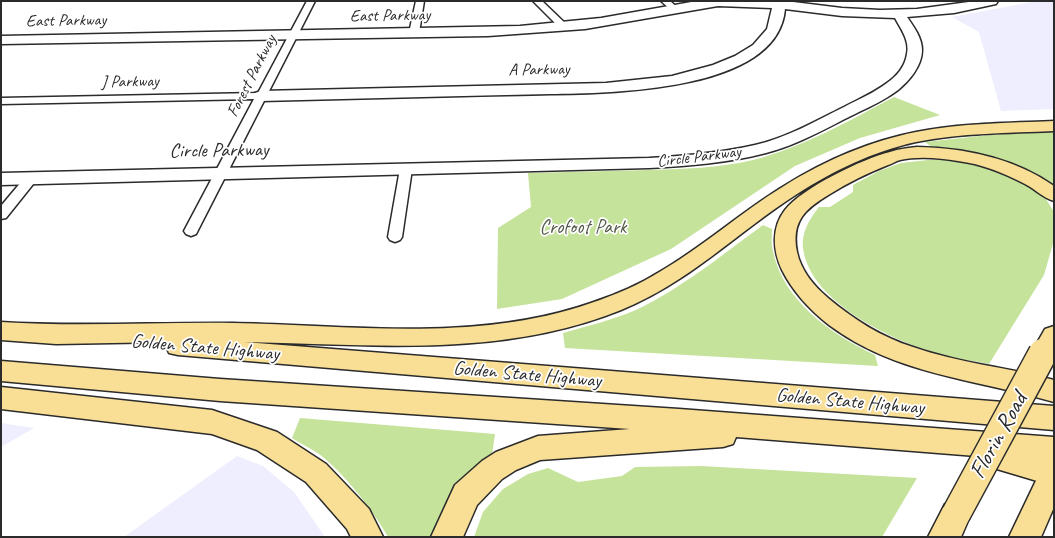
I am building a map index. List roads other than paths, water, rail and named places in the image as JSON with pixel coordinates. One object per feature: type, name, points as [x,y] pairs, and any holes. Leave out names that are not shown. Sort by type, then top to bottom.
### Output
[{"type":"main road","points":[[43,334],[259,333],[431,338],[480,335],[521,329],[563,320],[638,294],[678,271],[806,181],[832,167],[870,150],[912,138],[953,132],[1054,126]]},
{"type":"main road","points":[[1054,195],[1031,179],[996,164],[960,156],[926,152],[897,155],[848,175],[804,202],[789,219],[784,241],[790,267],[810,295],[842,323],[884,347],[934,364],[1032,384],[1054,391]]},
{"type":"main road","name":"Golden State Highway","points":[[1,331],[1054,418]]},
{"type":"main road","name":"Florin Road","points":[[950,525],[1050,343]]},
{"type":"main road","name":"Golden State Highway","points":[[1,371],[220,390],[1054,450]]},
{"type":"main road","points":[[1,398],[212,422],[267,441],[316,473],[358,519],[367,537]]},
{"type":"main road","points":[[447,537],[466,495],[492,470],[506,461],[538,448],[791,430]]},
{"type":"main road","points":[[939,441],[1054,473],[1029,529]]},
{"type":"street","name":"Forest Parkway","points":[[191,232],[310,1]]},
{"type":"street","points":[[414,33],[420,1]]},
{"type":"street","points":[[537,1],[564,27]]},
{"type":"street","name":"East Parkway","points":[[1,40],[519,31],[615,20],[670,5],[718,2],[779,2],[841,12],[901,18],[954,10],[992,1]]},
{"type":"street","name":"A Parkway","points":[[260,96],[606,88],[680,79],[713,70],[736,61],[750,53],[772,32],[776,24],[779,2]]},
{"type":"street","name":"Circle Parkway","points":[[1,179],[687,161],[760,148],[803,134],[879,95],[898,82],[908,72],[915,50],[914,39],[901,18]]},
{"type":"street","name":"J Parkway","points":[[1,101],[260,96]]},
{"type":"street","points":[[395,237],[406,169]]},
{"type":"street","points":[[1,215],[32,178]]},
{"type":"park label","name":"Crofoot Park","points":[[583,228]]}]
